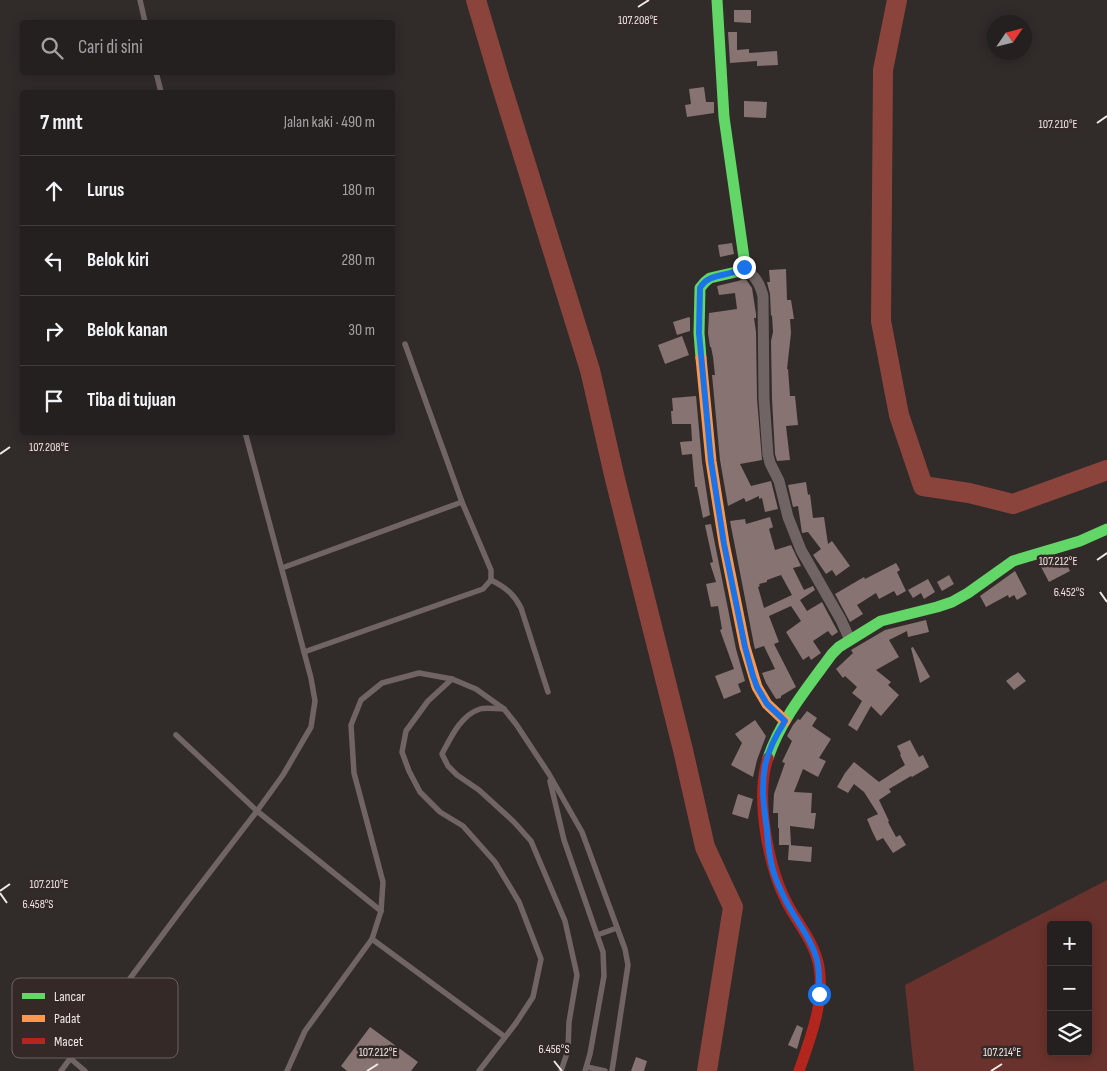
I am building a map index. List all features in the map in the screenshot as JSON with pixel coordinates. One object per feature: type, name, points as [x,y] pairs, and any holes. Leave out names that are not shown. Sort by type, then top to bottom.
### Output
[{"type":"street","points":[[717,0],[724,117],[744,267],[758,281],[763,296],[764,399],[768,455],[779,481],[788,517],[801,550],[841,620],[850,640]]},
{"type":"street","points":[[744,267],[740,270],[710,278],[703,283],[700,288],[699,333],[714,480],[724,544],[745,647],[755,682],[762,697],[785,721]]},
{"type":"street","points":[[798,1071],[811,1034],[819,994],[819,969],[814,951],[787,903],[776,878],[769,848],[763,788],[765,765],[774,739],[798,701],[832,654],[850,640],[881,621],[952,602],[1013,561],[1080,541],[1107,529]]},
{"type":"lane","points":[[140,0],[145,20]]},
{"type":"lane","points":[[157,75],[160,90]]},
{"type":"lane","points":[[304,652],[483,589],[491,580],[491,570],[462,502],[405,344]]},
{"type":"lane","points":[[130,978],[283,775],[311,727],[315,701],[311,678],[246,435]]},
{"type":"lane","points":[[282,568],[462,502]]},
{"type":"lane","points":[[491,580],[506,588],[516,598],[521,608],[548,692]]},
{"type":"lane","points":[[287,1071],[305,1031],[372,939],[381,911],[383,882],[354,773],[351,724],[362,700],[382,683],[419,673],[452,679],[476,689],[504,709],[549,774],[582,832],[617,928],[628,965],[612,1071]]},
{"type":"lane","points":[[452,679],[428,701],[406,731],[402,752],[420,792],[440,812],[463,826],[495,862],[519,902],[541,959],[533,997],[479,1071]]},
{"type":"lane","points":[[504,709],[480,709],[466,717],[442,754],[448,766],[457,775],[479,790],[514,822],[531,841],[565,921],[577,975],[568,1050],[561,1071]]},
{"type":"lane","points":[[176,735],[257,811],[381,911]]},
{"type":"lane","points":[[549,774],[564,840],[603,952],[604,976],[586,1069],[605,1071]]},
{"type":"lane","points":[[597,935],[617,928]]},
{"type":"lane","points":[[372,939],[505,1037]]},
{"type":"lane","points":[[61,1071],[71,1059],[85,1071]]},
{"type":"shaded area","points":[[1107,880],[1107,1071],[914,1071],[905,985]]},
{"type":"building","points":[[734,10],[751,10],[751,23],[734,22]]},
{"type":"building","points":[[728,32],[737,32],[737,50],[749,49],[749,53],[777,51],[778,65],[757,66],[757,61],[730,63]]},
{"type":"building","points":[[704,87],[706,102],[714,102],[714,113],[687,117],[685,105],[691,104],[689,89]]},
{"type":"building","points":[[744,101],[767,102],[766,118],[744,117]]},
{"type":"building","points":[[732,243],[734,254],[720,257],[718,245]]},
{"type":"building","points":[[786,269],[787,300],[791,300],[794,319],[790,319],[791,333],[787,369],[790,396],[795,396],[798,425],[786,426],[790,460],[777,461],[772,399],[771,341],[773,332],[770,294],[767,282],[770,282],[769,270]]},
{"type":"building","points":[[745,278],[752,288],[756,314],[756,318],[754,318],[757,399],[762,460],[740,464],[751,486],[771,481],[778,509],[765,512],[762,498],[759,499],[759,496],[746,502],[744,498],[728,506],[720,460],[712,375],[715,375],[708,333],[709,313],[737,309],[735,293],[719,295],[717,286]]},
{"type":"building","points":[[689,317],[690,331],[677,335],[673,322]]},
{"type":"building","points":[[682,336],[689,355],[665,364],[658,345]]},
{"type":"building","points":[[696,396],[702,462],[710,515],[703,518],[697,487],[695,487],[692,454],[682,455],[680,442],[692,441],[691,424],[672,424],[671,411],[673,411],[672,398]]},
{"type":"building","points":[[806,482],[808,495],[810,494],[813,518],[824,517],[828,544],[832,541],[850,566],[836,576],[832,570],[826,574],[813,555],[821,549],[808,532],[802,533],[798,506],[793,507],[788,485]]},
{"type":"building","points":[[770,517],[773,527],[769,529],[775,550],[791,545],[801,566],[793,568],[804,590],[813,586],[815,590],[800,600],[807,611],[822,602],[838,632],[832,636],[828,631],[813,641],[821,653],[811,660],[809,656],[803,660],[786,632],[801,621],[791,606],[769,616],[779,642],[774,644],[796,687],[781,696],[781,698],[776,699],[762,673],[775,669],[764,646],[755,649],[730,521],[745,519],[746,524]],"holes":[[[781,575],[792,595],[764,608],[758,587],[760,586],[759,584]]]},
{"type":"building","points":[[711,524],[736,649],[745,681],[738,684],[741,692],[724,699],[715,676],[734,669],[720,630],[722,629],[718,606],[711,607],[706,584],[716,582],[710,563],[713,562],[705,525]]},
{"type":"building","points":[[1063,556],[1070,571],[1049,582],[1041,567]]},
{"type":"building","points":[[896,563],[900,570],[897,572],[906,591],[897,596],[894,591],[879,599],[876,593],[857,605],[863,614],[850,622],[835,594],[864,577],[865,579]]},
{"type":"building","points":[[1015,571],[1027,594],[1017,600],[1014,595],[1009,598],[1008,595],[986,607],[980,596]]},
{"type":"building","points":[[949,575],[954,584],[942,591],[937,582]]},
{"type":"building","points":[[928,579],[935,592],[924,599],[921,593],[913,598],[908,590]]},
{"type":"building","points":[[926,620],[929,632],[908,637],[907,631],[889,640],[899,657],[876,670],[891,682],[888,685],[899,695],[881,716],[871,706],[857,731],[848,725],[862,701],[852,693],[857,687],[845,676],[843,678],[836,669],[853,653],[851,650],[885,630]]},
{"type":"building","points":[[913,647],[930,677],[920,683],[911,648]]},
{"type":"building","points":[[1018,672],[1026,681],[1014,690],[1006,681]]},
{"type":"building","points":[[807,711],[817,718],[812,726],[831,739],[819,758],[826,761],[818,777],[803,769],[794,792],[812,793],[811,813],[816,813],[814,829],[790,826],[791,845],[779,845],[778,813],[773,813],[774,794],[785,763],[782,762],[792,741],[787,736],[793,725]]},
{"type":"building","points":[[755,720],[766,736],[753,777],[731,765],[742,743],[735,734]]},
{"type":"building","points":[[910,740],[919,757],[923,755],[929,767],[889,789],[891,792],[879,800],[896,837],[900,835],[906,845],[893,853],[883,838],[877,841],[872,831],[867,819],[878,814],[864,792],[854,784],[848,793],[837,787],[854,762],[879,782],[905,765],[897,746]]},
{"type":"building","points":[[738,794],[753,799],[748,819],[732,814]]},
{"type":"building","points":[[789,845],[812,847],[811,862],[788,860]]},
{"type":"building","points":[[797,1025],[803,1028],[797,1049],[788,1045]]},
{"type":"building","points":[[370,1027],[418,1062],[411,1071],[347,1071],[341,1066]]},
{"type":"building","points":[[636,1057],[647,1061],[644,1071],[631,1071]]},
{"type":"waterway","points":[[476,0],[590,370],[705,847],[733,907],[707,1071]]},
{"type":"waterway","points":[[897,0],[883,70],[881,321],[899,415],[923,486],[969,493],[1013,504],[1107,470]]},
{"type":"traffic: fast","points":[[701,358],[699,333],[700,288],[710,278],[736,272],[745,265],[724,117],[717,0]]},
{"type":"traffic: fast","points":[[768,758],[780,730],[796,704],[839,647],[881,621],[952,602],[1013,561],[1080,541],[1107,529]]},
{"type":"traffic: slow","points":[[701,358],[711,461],[724,543],[745,647],[757,687],[767,704],[785,721]]},
{"type":"traffic: jam","points":[[768,758],[764,774],[763,812],[769,852],[780,888],[814,950],[819,967],[820,994],[818,1007],[808,1046],[799,1071]]},
{"type":"route","points":[[744,267],[740,270],[710,278],[700,288],[699,333],[711,461],[724,544],[745,647],[753,676],[762,697],[785,721],[774,739],[765,765],[764,809],[769,848],[776,878],[787,903],[814,951],[819,969],[819,994]]}]
